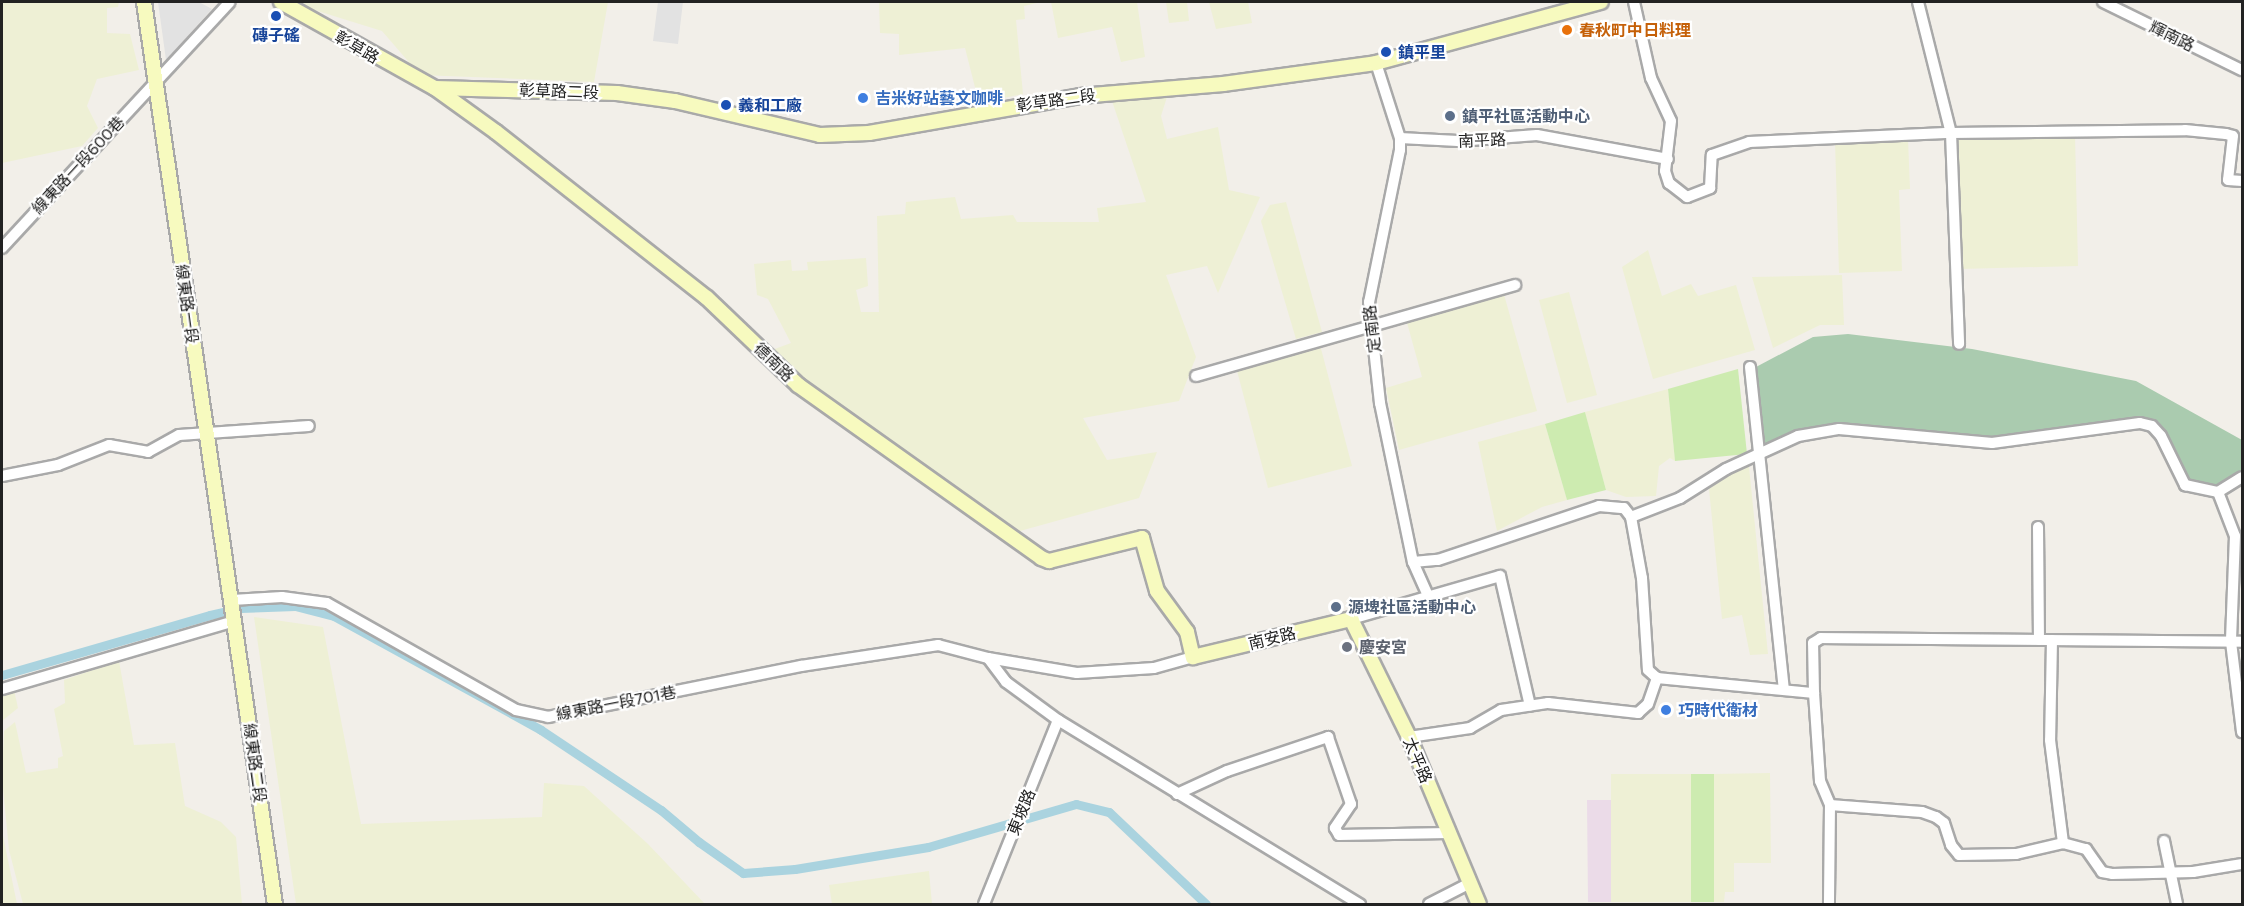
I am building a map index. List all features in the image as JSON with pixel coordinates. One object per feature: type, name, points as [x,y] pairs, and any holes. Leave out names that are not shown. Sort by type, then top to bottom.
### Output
[{"type":"street","name":"線東路一段","points":[[144,2],[232,602]]},
{"type":"street","name":"線東路一段600巷","points":[[2,248],[230,2]]},
{"type":"street","name":"彰草路","points":[[281,2],[435,88]]},
{"type":"street","name":"彰草路二段","points":[[435,88],[642,96],[819,135],[841,135],[1080,96],[1223,84],[1376,63],[1601,2]]},
{"type":"street","points":[[1634,2],[1651,78],[1671,121],[1665,171],[1670,183],[1687,197],[1710,188],[1712,155],[1749,142],[1951,134],[2185,130],[2226,134],[2233,136],[2228,180],[2242,181]]},
{"type":"street","points":[[1918,2],[1951,134],[1959,344]]},
{"type":"street","name":"輝南路","points":[[2103,2],[2242,70]]},
{"type":"street","name":"定南路","points":[[1376,63],[1400,138],[1393,194],[1369,287],[1371,324],[1380,403],[1413,562],[1428,596]]},
{"type":"street","name":"德南路","points":[[435,88],[707,298],[798,385],[1041,558],[1049,561],[1142,538],[1157,591],[1187,633],[1193,657]]},
{"type":"street","name":"南平路","points":[[1400,138],[1458,141],[1537,135],[1668,159]]},
{"type":"street","points":[[1196,376],[1371,324],[1515,285]]},
{"type":"street","points":[[1750,367],[1784,689]]},
{"type":"street","points":[[1632,517],[1680,498],[1759,453],[1798,436],[1839,429],[1992,443],[2140,423],[2152,426],[2161,436],[2185,485],[2218,492],[2242,477]]},
{"type":"street","points":[[2,476],[58,465],[109,445],[148,452],[159,448],[171,437],[309,426]]},
{"type":"street","points":[[2218,492],[2235,536],[2231,642],[2242,732]]},
{"type":"street","points":[[1413,562],[1438,560],[1599,506],[1624,508],[1632,517],[1642,578],[1648,669],[1657,678],[1814,693]]},
{"type":"street","points":[[2038,527],[2039,640]]},
{"type":"street","points":[[1351,619],[1500,576],[1530,706]]},
{"type":"street","name":"線東路一段701巷","points":[[232,602],[282,597],[327,603],[516,710],[548,717],[801,666],[938,645],[988,658],[1077,672],[1155,668],[1193,657]]},
{"type":"street","name":"線東路二段","points":[[232,602],[276,904]]},
{"type":"street","name":"南安路","points":[[1193,657],[1351,619]]},
{"type":"street","name":"太平路","points":[[1351,619],[1408,737],[1468,884],[1479,904]]},
{"type":"street","points":[[2,689],[235,621]]},
{"type":"street","points":[[1829,904],[1830,805],[1820,781],[1813,643],[1821,638],[2242,642]]},
{"type":"street","points":[[2052,640],[2050,740],[2063,843]]},
{"type":"street","points":[[988,658],[1006,682],[1058,720],[1360,904]]},
{"type":"street","points":[[1408,737],[1470,728],[1501,710],[1548,703],[1638,713],[1648,704],[1657,678]]},
{"type":"street","name":"東坡路","points":[[984,904],[1058,720]]},
{"type":"street","points":[[1177,794],[1227,771],[1328,737],[1351,804],[1335,828],[1339,835],[1448,833]]},
{"type":"street","points":[[1830,805],[1922,812],[1936,817],[1944,823],[1954,853],[1959,855],[2016,854],[2063,843],[2086,849],[2102,872],[2171,872],[2242,864]]},
{"type":"street","points":[[2164,841],[2177,904]]},
{"type":"street","points":[[1428,904],[1468,884]]},
{"type":"shaded area","points":[[158,2],[199,2],[212,9],[166,60]]},
{"type":"shaded area","points":[[658,2],[683,2],[678,44],[653,41]]},
{"type":"shaded area","points":[[1587,800],[1611,800],[1611,902],[1588,902]]},
{"type":"green space","points":[[2,2],[119,2],[118,7],[107,8],[107,33],[130,34],[139,70],[97,79],[87,106],[98,128],[82,146],[2,163]]},
{"type":"green space","points":[[303,2],[608,2],[594,82],[420,75],[382,31],[308,8]]},
{"type":"green space","points":[[879,2],[1041,2],[1024,6],[1025,19],[1016,20],[1023,94],[979,103],[965,48],[899,55],[899,34],[880,33]]},
{"type":"green space","points":[[1051,2],[1137,2],[1145,57],[1121,62],[1112,27],[1058,38]]},
{"type":"green space","points":[[1166,2],[1187,2],[1189,21],[1169,23]]},
{"type":"green space","points":[[1209,2],[1248,2],[1252,23],[1216,29]]},
{"type":"green space","points":[[1167,97],[1161,116],[1167,139],[1218,127],[1229,190],[1260,197],[1218,293],[1207,266],[1166,275],[1196,357],[1179,401],[1083,418],[1107,460],[1157,452],[1139,498],[1020,531],[807,382],[772,350],[791,343],[768,299],[757,295],[754,264],[791,260],[792,271],[808,270],[807,262],[866,258],[868,286],[856,290],[861,312],[879,312],[877,216],[905,214],[906,202],[955,197],[961,219],[1013,215],[1017,222],[1099,222],[1097,208],[1146,202],[1112,101]]},
{"type":"green space","points":[[2075,135],[2078,266],[1960,269],[1957,139]]},
{"type":"green space","points":[[1908,139],[1910,189],[1899,190],[1902,271],[1839,273],[1835,142]]},
{"type":"green space","points":[[1286,202],[1322,332],[1296,339],[1261,221],[1270,205]]},
{"type":"green space","points":[[1648,250],[1662,296],[1691,284],[1698,296],[1736,285],[1755,350],[1653,379],[1622,267]]},
{"type":"green space","points":[[1842,275],[1844,325],[1820,325],[1773,348],[1752,277]]},
{"type":"green space","points":[[1503,291],[1537,411],[1399,450],[1386,388],[1422,377],[1406,319]]},
{"type":"green space","points":[[1569,292],[1597,395],[1567,403],[1539,300]]},
{"type":"green space","points":[[1848,334],[1972,349],[2136,381],[2242,440],[2242,472],[2238,471],[2219,494],[2183,490],[2148,423],[2010,446],[1964,445],[1894,434],[1810,434],[1761,451],[1756,367],[1813,337]]},
{"type":"green space","points":[[1320,345],[1352,466],[1268,488],[1236,367]]},
{"type":"green space","points":[[1738,369],[1747,454],[1675,461],[1668,389]]},
{"type":"green space","points":[[1668,389],[1675,461],[1670,458],[1659,466],[1656,496],[1626,497],[1606,490],[1585,412]]},
{"type":"green space","points":[[1585,412],[1606,490],[1567,500],[1545,424]]},
{"type":"green space","points":[[1545,424],[1567,500],[1542,507],[1497,531],[1478,442]]},
{"type":"green space","points":[[1749,467],[1768,654],[1750,655],[1742,615],[1722,619],[1709,489],[1739,468]]},
{"type":"green space","points":[[254,617],[323,627],[361,824],[542,817],[544,783],[584,786],[648,844],[705,904],[296,904]]},
{"type":"green space","points":[[119,661],[134,745],[175,743],[185,806],[221,822],[236,837],[242,904],[23,904],[9,850],[2,778],[4,731],[15,722],[26,773],[58,768],[58,758],[63,756],[54,709],[65,703],[64,680]]},
{"type":"green space","points":[[14,690],[18,708],[2,721],[2,694]]},
{"type":"green space","points":[[1770,773],[1771,863],[1734,863],[1734,892],[1725,892],[1724,902],[1714,902],[1714,774]]},
{"type":"green space","points":[[1611,774],[1691,774],[1691,902],[1611,902]]},
{"type":"green space","points":[[1691,774],[1714,774],[1714,902],[1691,902]]},
{"type":"green space","points":[[2,831],[17,904],[2,904]]},
{"type":"green space","points":[[929,871],[932,904],[832,904],[829,885]]},
{"type":"waterway","points":[[2,675],[210,615],[240,608],[295,606],[334,616],[541,730],[661,810],[699,842],[743,873],[795,869],[928,847],[1076,804],[1109,812],[1206,904]]},
{"type":"place","name":"磚子磘","points":[[276,16]]},
{"type":"place","name":"春秋町中日料理","points":[[1567,30]]},
{"type":"place","name":"鎮平里","points":[[1386,52]]},
{"type":"place","name":"吉米好站藝文咖啡","points":[[863,98]]},
{"type":"place","name":"義和工廠","points":[[726,105]]},
{"type":"place","name":"鎮平社區活動中心","points":[[1450,116]]},
{"type":"place","name":"源埤社區活動中心","points":[[1336,607]]},
{"type":"place","name":"慶安宮","points":[[1347,647]]},
{"type":"place","name":"巧時代衛材","points":[[1666,710]]}]
